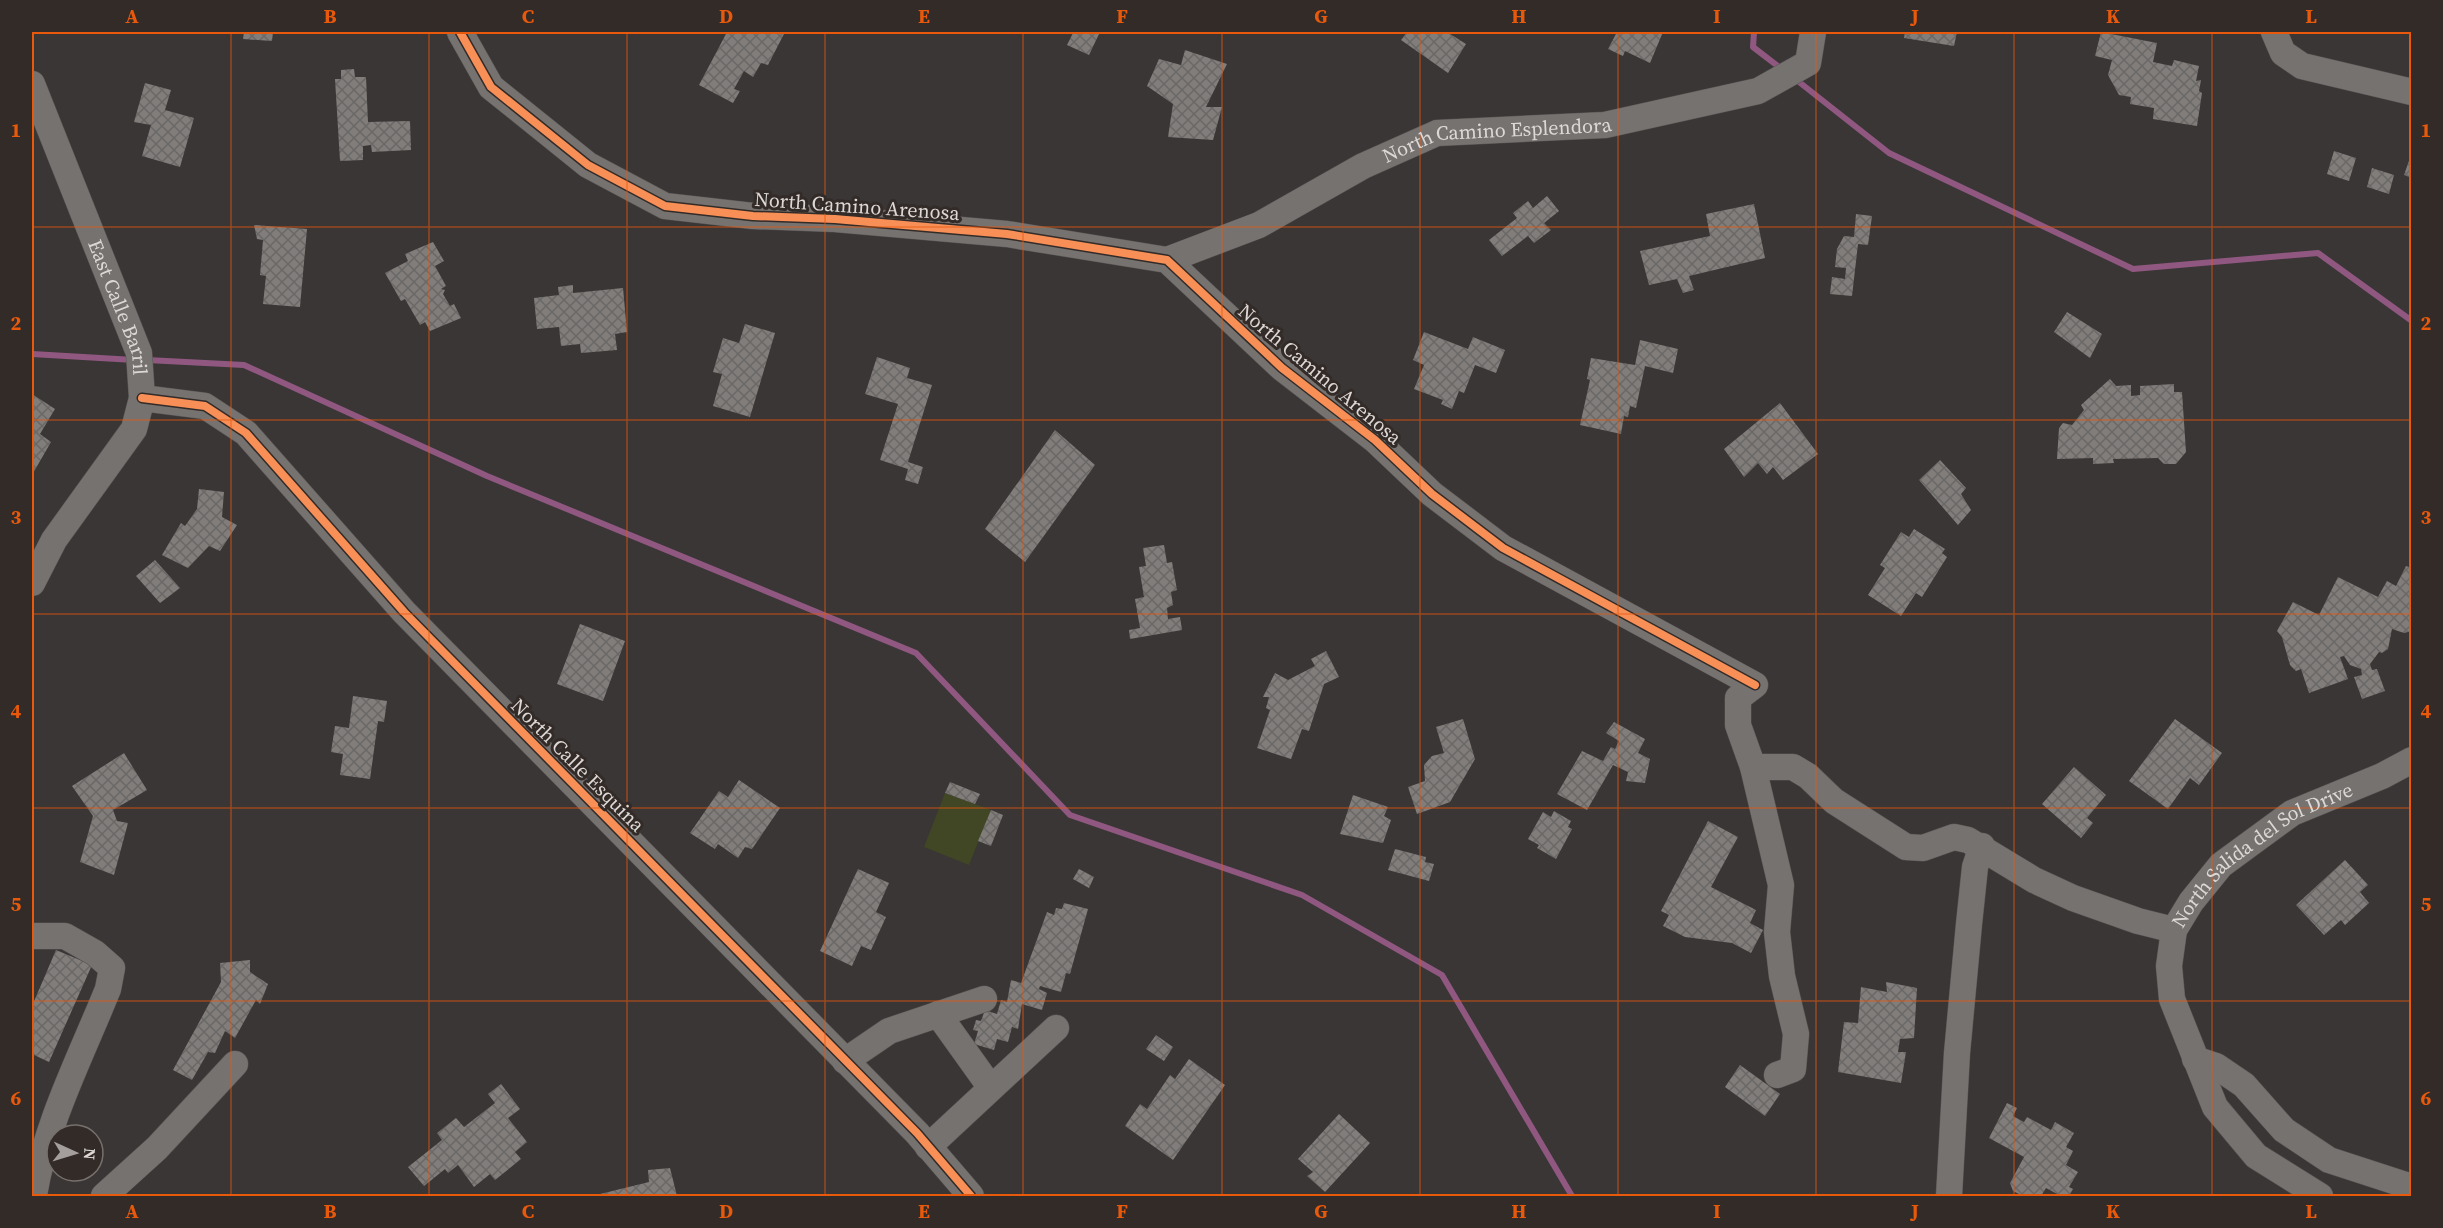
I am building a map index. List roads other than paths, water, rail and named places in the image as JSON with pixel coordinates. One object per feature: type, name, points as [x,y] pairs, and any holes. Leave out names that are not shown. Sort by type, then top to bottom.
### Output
[{"type":"street","name":"North Camino Arenosa","points":[[460,32],[491,87],[588,165],[665,206],[753,216],[835,219],[1007,234],[1167,260],[1282,368],[1375,440],[1432,494],[1503,548],[1755,685],[1738,698],[1738,725],[1754,767]]},
{"type":"street","name":"North Camino Esplendora","points":[[1167,260],[1259,225],[1363,166],[1437,133],[1605,125],[1758,91],[1808,63],[1813,32]]},
{"type":"street","points":[[2274,32],[2283,53],[2302,66],[2412,92]]},
{"type":"street","name":"East Calle Barril","points":[[32,84],[139,353],[142,398],[134,429],[54,540],[32,583]]},
{"type":"street","name":"North Calle Esquina","points":[[142,398],[205,406],[246,433],[404,612],[845,1061],[928,1147],[971,1197]]},
{"type":"street","name":"North Salida del Sol Drive","points":[[2320,1197],[2256,1156],[2215,1107],[2172,999],[2169,966],[2174,930],[2190,902],[2221,865],[2292,813],[2382,776],[2412,760]]},
{"type":"street","points":[[1777,1075],[1793,1069],[1796,1034],[1782,976],[1778,932],[1781,885],[1754,767],[1793,767],[1808,776],[1834,801],[1906,847],[1923,849],[1954,837],[1982,846],[2034,880],[2073,898],[2138,921],[2174,930]]},
{"type":"street","points":[[1949,1197],[1957,1053],[1969,924],[1975,867],[1982,846]]},
{"type":"street","points":[[32,936],[65,936],[95,953],[112,968],[108,989],[53,1124],[39,1168],[36,1195]]},
{"type":"street","points":[[845,1061],[889,1031],[984,999]]},
{"type":"street","points":[[938,1014],[991,1088]]},
{"type":"street","points":[[928,1147],[1056,1028]]},
{"type":"street","points":[[2195,1059],[2216,1066],[2244,1085],[2284,1130],[2329,1160],[2412,1187]]},
{"type":"street","points":[[104,1197],[157,1148],[235,1064]]},
{"type":"waterway","points":[[1754,32],[1753,47],[1783,70]]},
{"type":"waterway","points":[[1794,78],[1889,153],[2133,269],[2318,253],[2412,321]]},
{"type":"waterway","points":[[32,354],[134,360]]},
{"type":"waterway","points":[[147,360],[244,365],[487,476],[916,653],[1070,815],[1302,895],[1442,975],[1572,1196]]}]
